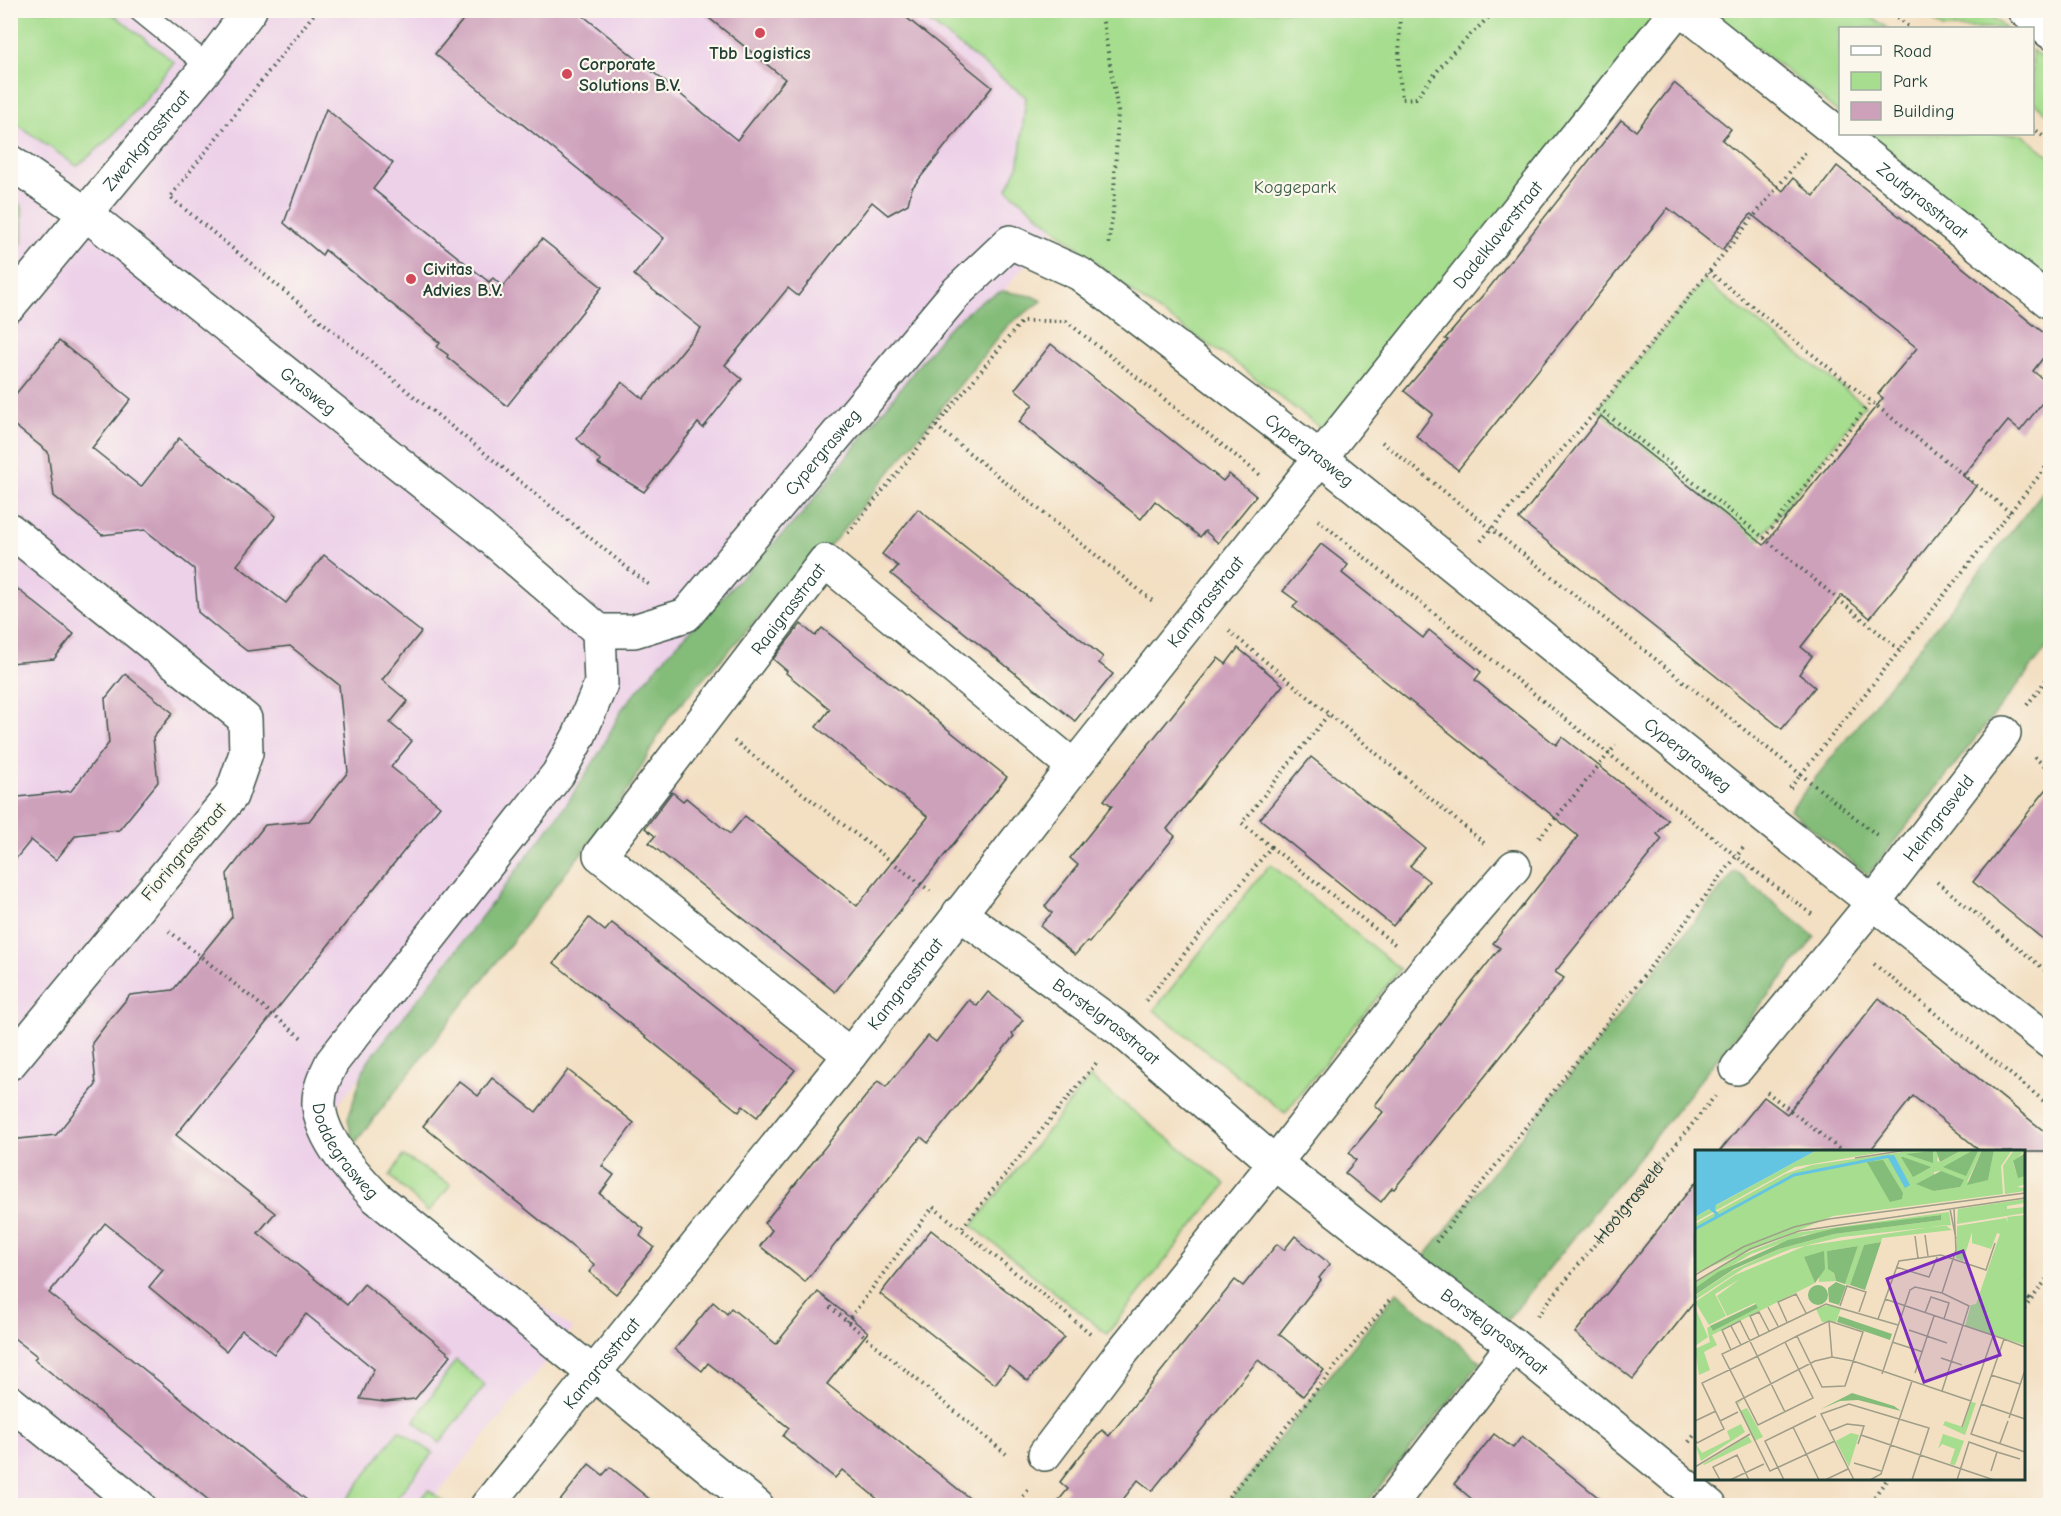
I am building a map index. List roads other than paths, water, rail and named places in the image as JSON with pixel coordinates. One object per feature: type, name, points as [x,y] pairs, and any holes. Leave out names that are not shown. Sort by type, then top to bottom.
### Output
[{"type":"street","name":"Zwenkgrasstraat","points":[[10,306],[208,66],[250,10]]},
{"type":"street","name":"Dadelklaverstraat","points":[[1319,458],[1677,10]]},
{"type":"street","name":"Zoutgrasstraat","points":[[1683,10],[1839,134]]},
{"type":"street","points":[[2024,10],[2050,32]]},
{"type":"street","name":"Zoutgrasstraat","points":[[1841,135],[2050,302]]},
{"type":"street","name":"Grasweg","points":[[10,162],[85,213],[481,530],[599,631]]},
{"type":"street","name":"Cypergrasweg","points":[[599,631],[634,631],[686,615],[956,293],[1010,242],[1080,274],[1096,285],[1319,458],[1873,903],[2050,1042]]},
{"type":"street","name":"Kamgrasstraat","points":[[487,1506],[850,1054],[1319,458]]},
{"type":"street","name":"Fioringrasstraat","points":[[10,530],[245,719],[246,753],[231,796],[10,1063]]},
{"type":"street","name":"Raaigrasstraat","points":[[850,1054],[600,855],[825,561],[1074,767]]},
{"type":"street","name":"Doddegrasweg","points":[[599,631],[601,684],[579,736],[558,774],[332,1062],[321,1084],[319,1107],[325,1127],[349,1169],[376,1197],[757,1506]]},
{"type":"street","name":"Helmgrasveld","points":[[1873,903],[2004,733]]},
{"type":"street","points":[[1045,1454],[1119,1356],[1426,969],[1514,867]]},
{"type":"street","points":[[1737,1068],[1873,903]]},
{"type":"street","name":"Borstelgrasstraat","points":[[959,913],[1122,1031],[1275,1162],[1414,1271],[1513,1344],[1710,1506]]},
{"type":"street","points":[[1389,1506],[1513,1344]]},
{"type":"street","points":[[10,1402],[125,1501]]},
{"type":"lane","points":[[139,10],[208,66]]},
{"type":"place","name":"Tbb Logistics","points":[[760,33]]},
{"type":"place","name":"Corporate Solutions B.V.","points":[[567,74]]},
{"type":"place","name":"Civitas Advies B.V.","points":[[411,279]]},
{"type":"park label","name":"Koggepark","points":[[1295,187]]}]
